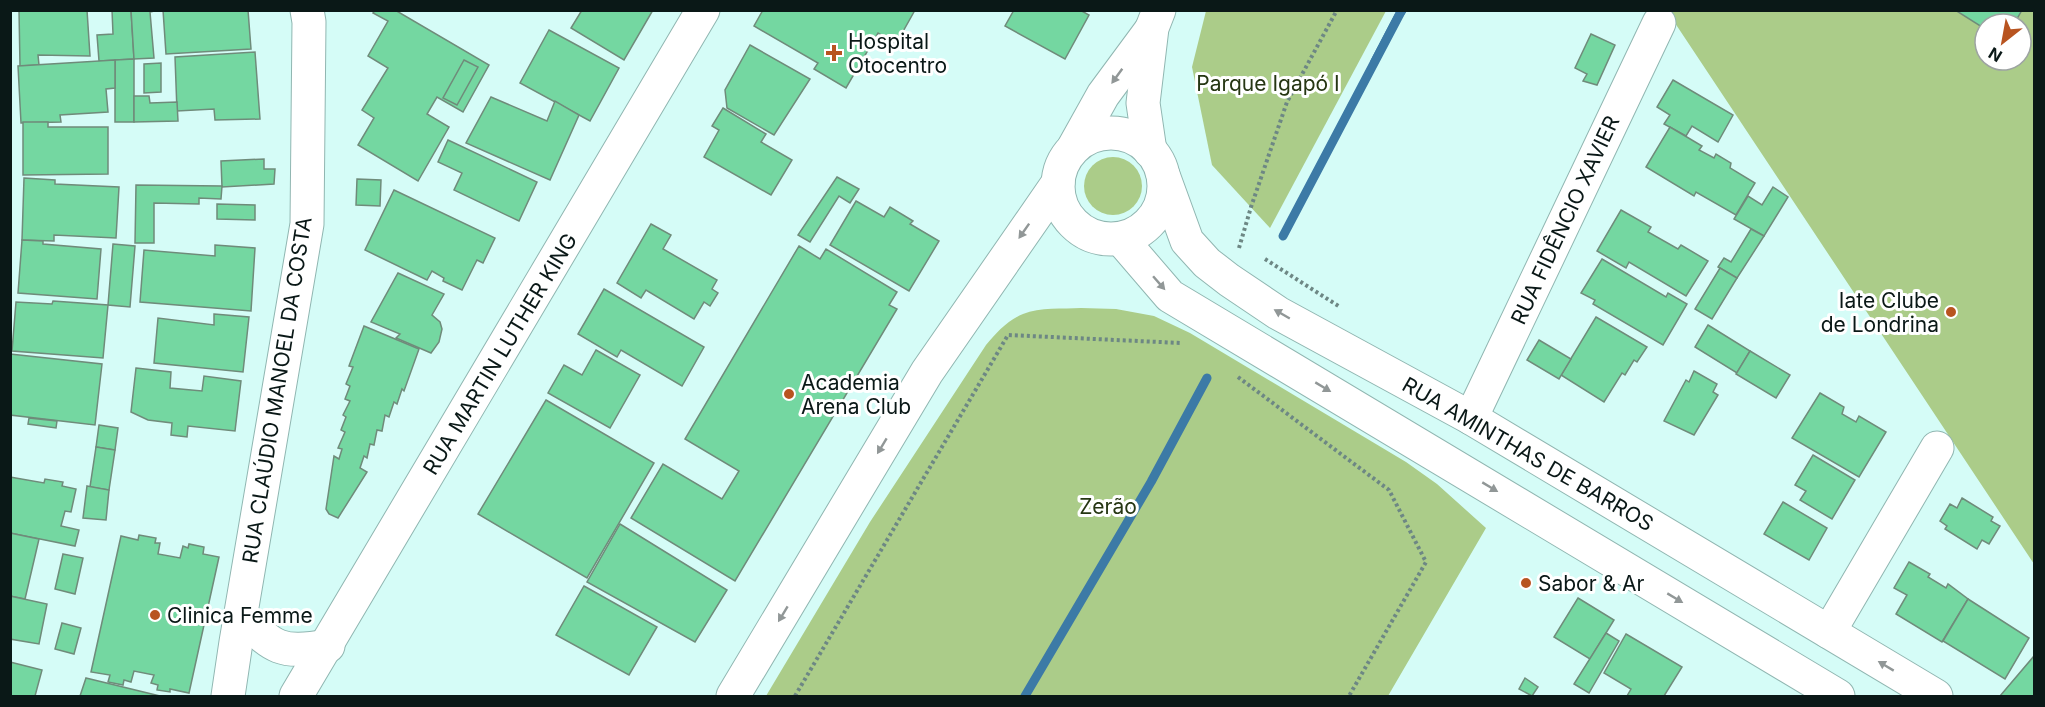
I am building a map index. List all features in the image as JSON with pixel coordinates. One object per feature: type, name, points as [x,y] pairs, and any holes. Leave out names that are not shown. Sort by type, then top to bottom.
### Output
[{"type":"street","name":"RUA MARTIN LUTHER KING","points":[[296,696],[328,646],[703,10]]},
{"type":"street","name":"RUA CLAÚDIO MANOEL DA COSTA","points":[[228,696],[307,224],[311,14]]},
{"type":"street","points":[[1155,20],[1143,103],[1164,189],[1162,203],[1156,216],[1134,235],[1102,239],[1084,232],[1070,220],[1060,204],[1058,183],[1062,164],[1103,95],[1155,20]]},
{"type":"street","name":"RUA FIDÊNCIO XAVIER","points":[[1472,418],[1659,23]]},
{"type":"street","points":[[1074,147],[1088,138],[1105,134],[1121,134],[1137,140],[1157,163]]},
{"type":"street","name":"RUA AMINTHAS DE BARROS","points":[[1157,163],[1187,241],[1229,280],[1278,313],[1472,418],[1936,696]]},
{"type":"street","points":[[733,696],[927,372],[1058,183]]},
{"type":"street","points":[[1121,238],[1170,296],[1799,686],[1838,696]]},
{"type":"street","points":[[1829,632],[1937,448]]},
{"type":"street","points":[[241,615],[260,635],[281,649],[304,650],[328,646]]},
{"type":"path","points":[[1229,280],[1287,102],[1337,10]]},
{"type":"path","points":[[795,696],[1008,335],[1192,343]]},
{"type":"path","points":[[1229,371],[1389,490],[1426,562],[1349,696]]},
{"type":"green space","name":"Parque Igapó I","points":[[1206,11],[1386,11],[1270,228],[1212,165],[1192,67]]},
{"type":"green space","name":"Iate Clube de Londrina","points":[[1667,11],[2034,11],[2034,564]]},
{"type":"green space","points":[[1113,157],[1124,159],[1137,170],[1142,186],[1140,197],[1129,210],[1113,215],[1102,213],[1089,202],[1084,186],[1086,175],[1097,162]]},
{"type":"green space","name":"Zerão","points":[[1044,309],[1116,309],[1154,316],[1190,333],[1406,462],[1437,484],[1486,528],[1388,696],[766,696],[870,522],[986,345],[1007,323],[1023,314]]},
{"type":"water","points":[[1397,11],[1406,11],[1371,61]]},
{"type":"building","points":[[19,10],[87,10],[90,56],[38,55],[39,65],[20,66]]},
{"type":"building","points":[[112,10],[131,10],[134,59],[99,61],[97,35],[113,34]]},
{"type":"building","points":[[131,10],[159,10],[150,12],[154,58],[134,59]]},
{"type":"building","points":[[163,10],[248,10],[251,49],[166,54]]},
{"type":"building","points":[[375,10],[395,10],[489,65],[463,112],[437,97],[427,114],[449,127],[418,181],[358,145],[374,118],[362,110],[388,68],[368,56],[388,21],[373,13]]},
{"type":"building","points":[[582,10],[653,10],[624,60],[571,28]]},
{"type":"building","name":"Hospital Otocentro","points":[[763,10],[915,10],[896,44],[878,33],[846,88],[814,69],[818,63],[754,26]]},
{"type":"building","points":[[1014,10],[1080,10],[1089,15],[1065,59],[1005,26]]},
{"type":"building","points":[[1955,10],[2022,10],[2021,12],[1973,12],[1973,21]]},
{"type":"building","points":[[549,30],[619,68],[590,121],[520,83]]},
{"type":"building","points":[[1591,34],[1615,45],[1597,85],[1583,81],[1587,74],[1575,68]]},
{"type":"building","points":[[750,45],[810,79],[774,135],[727,108],[725,90]]},
{"type":"building","points":[[255,52],[260,119],[215,120],[214,109],[177,111],[175,57]]},
{"type":"building","points":[[134,59],[134,122],[115,122],[115,60]]},
{"type":"building","points":[[115,60],[115,88],[106,89],[108,112],[60,115],[61,122],[21,123],[18,66]]},
{"type":"building","points":[[464,60],[478,67],[457,105],[443,98]]},
{"type":"building","points":[[161,63],[161,92],[144,93],[144,64]]},
{"type":"building","points":[[1673,80],[1733,115],[1718,142],[1692,126],[1686,136],[1664,124],[1670,115],[1657,107]]},
{"type":"building","points":[[134,96],[149,96],[150,103],[177,102],[178,121],[134,122]]},
{"type":"building","points":[[491,97],[547,121],[555,101],[579,115],[550,180],[466,143]]},
{"type":"building","points":[[723,108],[766,134],[761,142],[792,160],[771,195],[704,157],[719,130],[712,126]]},
{"type":"building","points":[[23,122],[48,122],[48,127],[108,127],[108,174],[23,175]]},
{"type":"building","points":[[1670,127],[1702,146],[1699,150],[1714,158],[1716,154],[1731,163],[1730,168],[1755,183],[1736,215],[1696,192],[1694,196],[1646,167]]},
{"type":"building","points":[[448,140],[537,182],[519,221],[454,190],[462,173],[438,162]]},
{"type":"building","points":[[264,159],[264,169],[275,169],[274,184],[222,187],[221,161]]},
{"type":"building","points":[[837,177],[859,189],[850,203],[839,196],[810,242],[798,235]]},
{"type":"building","points":[[24,178],[55,180],[55,184],[119,187],[116,238],[54,235],[54,241],[22,240]]},
{"type":"building","points":[[357,179],[381,180],[380,206],[356,205]]},
{"type":"building","points":[[136,185],[222,186],[221,199],[199,198],[199,204],[154,203],[154,243],[135,243]]},
{"type":"building","points":[[1773,187],[1788,197],[1764,236],[1734,219],[1748,196],[1762,205]]},
{"type":"building","points":[[394,190],[495,238],[483,263],[477,260],[462,290],[443,281],[444,278],[432,271],[427,280],[365,250]]},
{"type":"building","points":[[856,201],[884,217],[890,207],[913,221],[910,224],[939,241],[909,291],[830,245]]},
{"type":"building","points":[[217,204],[255,205],[255,220],[217,219]]},
{"type":"building","points":[[1621,210],[1651,227],[1648,232],[1678,249],[1681,245],[1708,261],[1686,296],[1629,262],[1626,268],[1597,251]]},
{"type":"building","points":[[651,224],[671,235],[663,249],[717,280],[712,289],[718,293],[710,306],[704,302],[694,319],[646,290],[641,298],[617,283]]},
{"type":"building","points":[[1751,229],[1764,236],[1737,278],[1718,267],[1724,258],[1731,262]]},
{"type":"building","points":[[22,240],[101,249],[97,299],[18,293]]},
{"type":"building","points":[[113,244],[135,246],[130,307],[108,305]]},
{"type":"building","points":[[215,245],[255,248],[251,311],[140,302],[144,250],[215,256]]},
{"type":"building","points":[[799,246],[820,259],[826,249],[897,292],[889,305],[897,309],[735,581],[631,518],[663,464],[722,499],[739,471],[685,439]]},
{"type":"building","points":[[1602,259],[1666,297],[1668,293],[1687,304],[1663,345],[1593,304],[1595,300],[1581,293]]},
{"type":"building","points":[[1720,268],[1737,278],[1712,319],[1695,309]]},
{"type":"building","points":[[398,273],[444,294],[432,315],[440,322],[442,329],[439,342],[431,353],[396,338],[400,334],[371,322]]},
{"type":"building","points":[[604,289],[704,347],[682,386],[621,350],[617,357],[578,334]]},
{"type":"building","points":[[53,301],[108,305],[103,358],[12,351],[16,302],[52,304]]},
{"type":"building","points":[[214,314],[249,317],[243,372],[154,363],[158,318],[214,325]]},
{"type":"building","points":[[1596,317],[1647,347],[1637,362],[1634,360],[1625,375],[1622,373],[1604,402],[1561,375]]},
{"type":"building","points":[[1708,325],[1750,351],[1737,373],[1695,347]]},
{"type":"building","points":[[364,326],[419,349],[404,391],[402,389],[397,404],[394,402],[389,417],[385,415],[382,431],[377,430],[374,445],[370,444],[367,458],[364,456],[360,468],[367,472],[338,518],[329,514],[326,509],[334,456],[339,459],[342,449],[338,448],[345,432],[341,430],[346,417],[343,415],[350,401],[345,399],[350,386],[346,384],[353,367],[349,366]]},
{"type":"building","points":[[1539,340],[1571,359],[1559,379],[1527,360]]},
{"type":"building","points":[[596,350],[640,375],[610,428],[548,393],[564,365],[582,375]]},
{"type":"building","points":[[1750,351],[1790,375],[1776,398],[1736,374]]},
{"type":"building","points":[[10,354],[102,364],[95,425],[10,415]]},
{"type":"building","points":[[136,368],[171,372],[170,388],[202,391],[204,376],[241,381],[235,431],[188,426],[187,437],[171,435],[172,423],[148,420],[131,412]]},
{"type":"building","points":[[1694,371],[1717,384],[1713,392],[1718,395],[1694,435],[1664,421],[1686,380],[1689,382]]},
{"type":"building","points":[[1820,393],[1844,407],[1842,414],[1856,422],[1859,416],[1886,432],[1859,477],[1792,438]]},
{"type":"building","points":[[546,400],[654,463],[587,578],[478,514]]},
{"type":"building","points":[[29,418],[57,421],[56,428],[28,424]]},
{"type":"building","points":[[99,425],[118,428],[115,450],[96,447]]},
{"type":"building","points":[[96,447],[115,450],[109,490],[90,487]]},
{"type":"building","points":[[1813,455],[1855,480],[1832,519],[1800,500],[1806,491],[1795,485]]},
{"type":"building","points":[[10,477],[44,483],[45,479],[63,482],[62,486],[76,489],[71,512],[65,511],[61,526],[79,530],[75,546],[10,533]]},
{"type":"building","points":[[87,486],[109,490],[106,520],[83,518]]},
{"type":"building","points":[[1962,498],[1993,517],[1991,521],[2000,526],[1989,544],[1982,540],[1977,549],[1945,529],[1947,526],[1940,521],[1950,504],[1957,508]]},
{"type":"building","points":[[1783,502],[1827,528],[1809,560],[1764,534]]},
{"type":"building","points":[[620,524],[727,590],[695,642],[587,582]]},
{"type":"building","points":[[10,533],[39,539],[25,599],[10,596]]},
{"type":"building","name":"Clinica Femme","points":[[139,535],[156,538],[155,543],[160,543],[158,554],[180,558],[183,546],[188,548],[189,544],[204,547],[203,554],[219,557],[189,693],[170,689],[170,692],[157,690],[158,685],[151,683],[154,675],[134,671],[131,682],[124,680],[123,685],[108,682],[110,675],[91,672],[121,536],[138,540]]},
{"type":"building","points":[[63,554],[83,558],[75,594],[55,589]]},
{"type":"building","points":[[1909,562],[1930,574],[1928,577],[1946,588],[1948,584],[1968,599],[1942,642],[1896,614],[1907,595],[1894,588]]},
{"type":"building","points":[[584,586],[657,627],[629,675],[556,635]]},
{"type":"building","points":[[10,596],[47,604],[39,644],[10,639]]},
{"type":"building","points":[[1578,598],[1614,620],[1590,659],[1554,637]]},
{"type":"building","points":[[1968,599],[2029,638],[2005,679],[1943,641]]},
{"type":"building","points":[[62,623],[81,628],[74,654],[55,649]]},
{"type":"building","points":[[1606,633],[1619,641],[1589,693],[1574,684]]},
{"type":"building","points":[[1626,634],[1682,667],[1664,696],[1627,696],[1631,689],[1604,673]]},
{"type":"building","points":[[2034,656],[2034,696],[2000,696]]},
{"type":"building","points":[[10,662],[42,670],[35,696],[10,696]]},
{"type":"building","points":[[86,678],[160,696],[80,696]]},
{"type":"building","points":[[1525,678],[1538,687],[1532,696],[1519,689]]},
{"type":"waterway","points":[[1283,236],[1402,10]]},
{"type":"waterway","points":[[1025,696],[1151,482],[1207,378]]},
{"type":"place","name":"Hospital Otocentro","points":[[834,53]]},
{"type":"place","name":"Iate Clube de Londrina","points":[[1951,312]]},
{"type":"place","name":"Academia Arena Club","points":[[789,394]]},
{"type":"place","name":"Sabor & Ar","points":[[1526,583]]},
{"type":"place","name":"Clinica Femme","points":[[155,615]]}]
